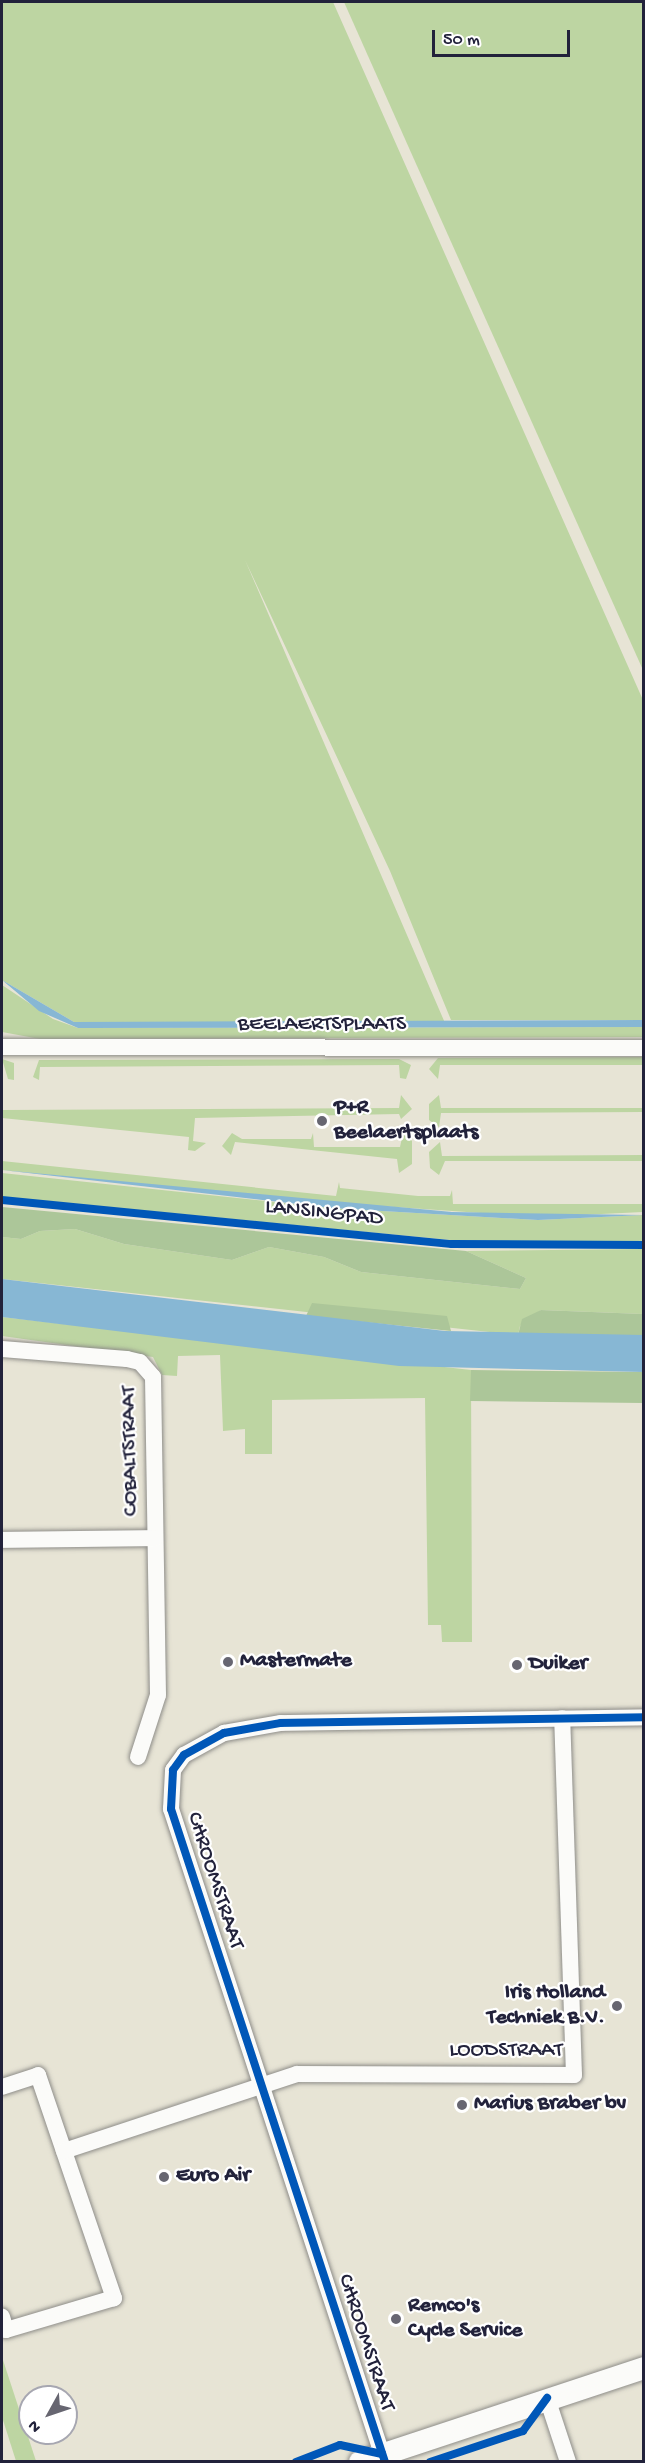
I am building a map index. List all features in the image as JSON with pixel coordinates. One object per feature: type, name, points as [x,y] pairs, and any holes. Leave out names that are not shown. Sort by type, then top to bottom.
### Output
[{"type":"street","name":"BEELAERTSPLAATS","points":[[2,1047],[644,1048]]},
{"type":"street","name":"COBALTSTRAAT","points":[[2,1349],[127,1359],[148,1368],[153,1377],[158,1695],[138,1757]]},
{"type":"street","name":"COBALTSTRAAT","points":[[2,1540],[155,1538]]},
{"type":"street","name":"CHROOMSTRAAT","points":[[382,2454],[171,1809],[173,1770],[184,1755],[224,1733],[281,1723],[644,1717]]},
{"type":"street","name":"LOODSTRAAT","points":[[262,2086],[297,2074],[574,2075],[562,1718]]},
{"type":"street","points":[[2,2087],[38,2075],[114,2298],[6,2330],[2,2317]]},
{"type":"street","points":[[64,2151],[262,2086]]},
{"type":"street","points":[[360,2462],[547,2398],[644,2368]]},
{"type":"street","points":[[547,2398],[568,2462]]},
{"type":"green space","points":[[2,2],[333,2],[643,700],[643,1020],[451,1020],[390,871],[245,560],[445,1023],[74,1022],[2,980]]},
{"type":"green space","points":[[344,2],[643,2],[643,670],[413,157]]},
{"type":"green space","points":[[2,985],[53,1019],[78,1028],[644,1027],[643,1037],[40,1039],[2,1032]]},
{"type":"green space","points":[[643,1057],[643,1065],[440,1065],[438,1079],[429,1069],[438,1058]]},
{"type":"green space","points":[[2,1059],[14,1063],[14,1080],[8,1079]]},
{"type":"green space","points":[[399,1059],[411,1065],[406,1079],[400,1078],[399,1065],[40,1067],[39,1080],[33,1077],[39,1060]]},
{"type":"green space","points":[[401,1095],[412,1109],[401,1119],[399,1114],[195,1118],[193,1141],[206,1143],[195,1151],[188,1150],[189,1137],[2,1118],[2,1110],[399,1108]]},
{"type":"green space","points":[[439,1095],[441,1108],[643,1108],[643,1112],[441,1113],[439,1127],[429,1120],[429,1104]]},
{"type":"green space","points":[[232,1133],[242,1139],[311,1139],[313,1133],[314,1147],[400,1147],[403,1133],[412,1141],[412,1164],[399,1173],[397,1159],[235,1142],[231,1155],[222,1146]]},
{"type":"green space","points":[[440,1142],[442,1156],[643,1155],[643,1161],[445,1161],[439,1175],[430,1168],[429,1152]]},
{"type":"green space","points":[[2,1161],[336,1196],[339,1182],[340,1188],[418,1196],[450,1196],[452,1190],[453,1204],[643,1204],[643,1212],[539,1217],[308,1201],[2,1170]]},
{"type":"green space","points":[[2,1173],[331,1208],[538,1220],[643,1215],[643,1241],[472,1242],[2,1197]]},
{"type":"green space","points":[[2,1207],[466,1251],[526,1278],[520,1289],[361,1272],[324,1257],[269,1247],[232,1260],[124,1244],[75,1229],[40,1231],[21,1239],[2,1237]]},
{"type":"green space","points":[[75,1229],[124,1244],[232,1260],[269,1247],[324,1257],[361,1272],[520,1289],[526,1278],[466,1251],[643,1249],[643,1314],[541,1310],[520,1326],[518,1335],[2,1279],[2,1237],[21,1239],[40,1231]]},
{"type":"green space","points":[[312,1303],[447,1316],[451,1331],[306,1316]]},
{"type":"green space","points":[[541,1310],[643,1314],[643,1335],[518,1335],[522,1319]]},
{"type":"green space","points":[[2,1317],[471,1370],[472,1642],[442,1642],[441,1625],[428,1625],[425,1398],[272,1400],[272,1454],[245,1454],[245,1429],[223,1431],[220,1355],[178,1356],[177,1376],[162,1375],[153,1357],[2,1336]]},
{"type":"green space","points":[[471,1370],[643,1372],[643,1403],[470,1401]]},
{"type":"green space","points":[[2,2357],[18,2406],[18,2445],[31,2445],[36,2461],[16,2461],[2,2417]]},
{"type":"water","points":[[2,980],[74,1022],[643,1020],[643,1027],[78,1028],[39,1011]]},
{"type":"water","points":[[2,1170],[452,1212],[643,1215],[538,1220],[331,1208]]},
{"type":"water","points":[[2,1279],[445,1331],[643,1335],[643,1372],[399,1366],[2,1317]]},
{"type":"cycle path","name":"LANSINGPAD","points":[[2,1200],[452,1244],[644,1245]]},
{"type":"cycle path","points":[[385,2462],[171,1809],[173,1770],[184,1755],[224,1733],[281,1723],[644,1717]]},
{"type":"cycle path","points":[[430,2462],[523,2431],[547,2398]]},
{"type":"cycle path","points":[[296,2462],[340,2445],[382,2454]]},
{"type":"place","name":"P+R Beelaertsplaats","points":[[322,1121]]},
{"type":"place","name":"Mastermate","points":[[228,1662]]},
{"type":"place","name":"Duiker","points":[[517,1665]]},
{"type":"place","name":"Iris Holland Techniek B.V.","points":[[617,2006]]},
{"type":"place","name":"Marius Braber bv","points":[[462,2105]]},
{"type":"place","name":"Euro Air","points":[[164,2177]]},
{"type":"place","name":"Remco's Cycle Service","points":[[396,2319]]}]
